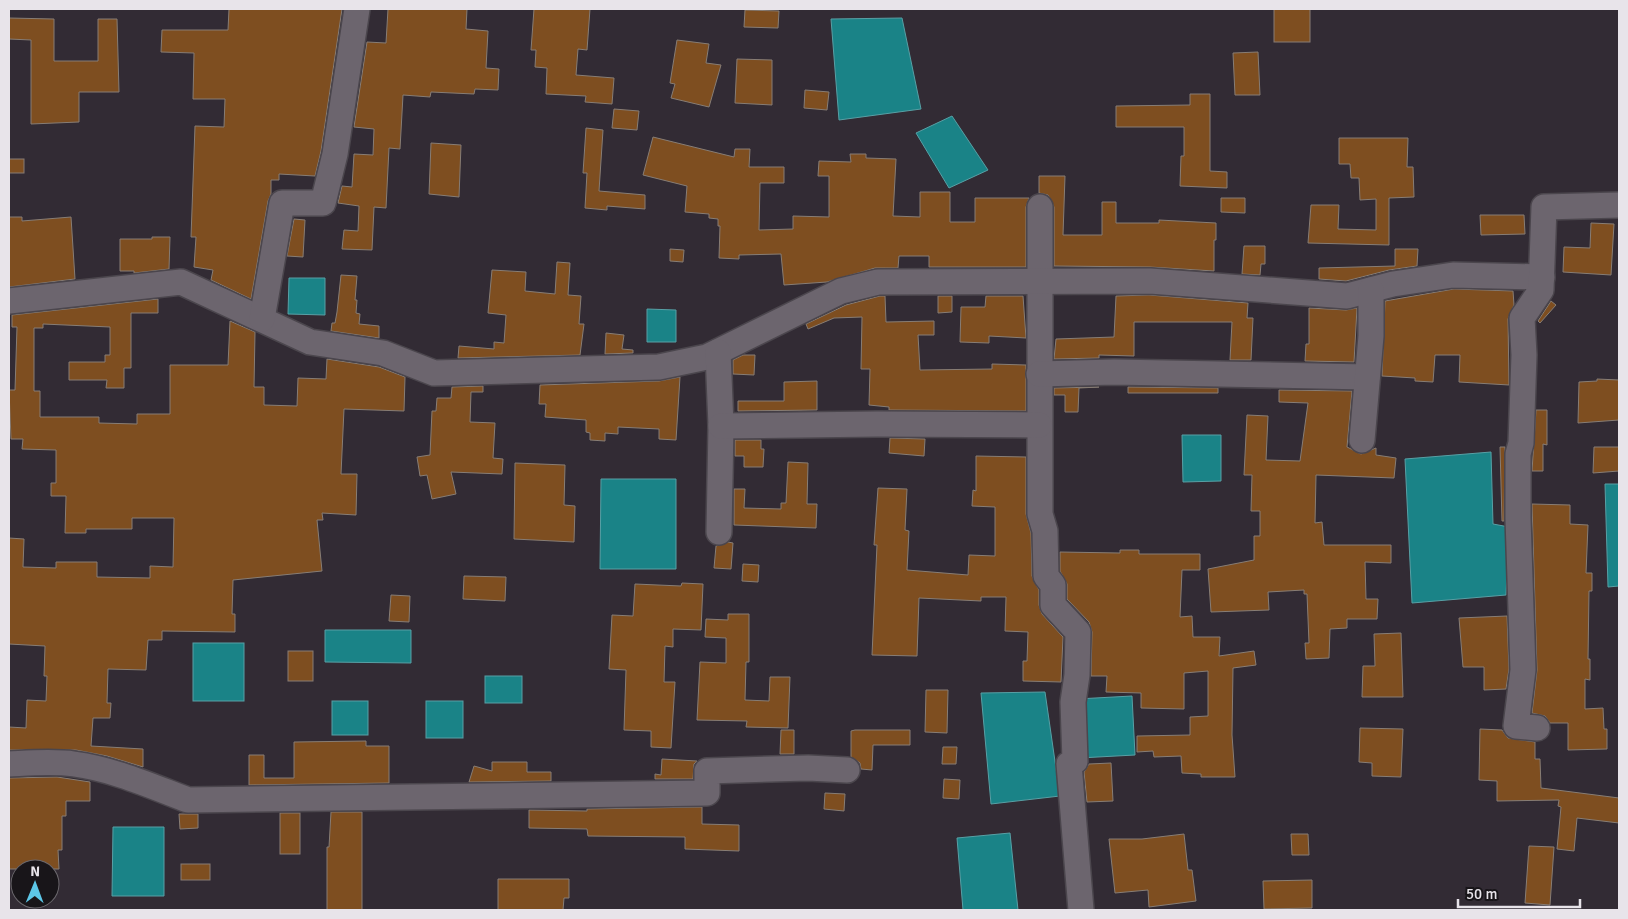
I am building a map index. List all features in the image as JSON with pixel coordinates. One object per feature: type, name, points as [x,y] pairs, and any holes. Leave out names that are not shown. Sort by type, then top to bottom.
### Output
[{"type":"street","points":[[262,319],[282,203],[323,203],[335,154],[356,9]]},
{"type":"street","points":[[1537,728],[1516,726],[1523,670],[1519,589],[1518,463],[1521,443],[1524,355],[1522,318],[1541,290],[1544,207],[1619,205]]},
{"type":"street","points":[[1040,207],[1038,374],[1040,514],[1045,531],[1046,576],[1053,585],[1053,605],[1078,632],[1077,675],[1073,702],[1076,761],[1069,764],[1081,910]]},
{"type":"street","points":[[9,301],[181,282],[310,342],[383,353],[434,373],[659,367],[718,352],[842,291],[878,282],[1150,281],[1347,296],[1453,275],[1542,277]]},
{"type":"street","points":[[1362,440],[1371,290]]},
{"type":"street","points":[[718,352],[721,426],[719,532]]},
{"type":"street","points":[[1038,374],[1114,372],[1367,377]]},
{"type":"street","points":[[721,426],[1039,425]]},
{"type":"street","points":[[9,764],[33,762],[74,764],[140,782],[188,800],[707,793],[707,771],[808,768],[847,770]]},
{"type":"water","points":[[902,18],[921,109],[839,120],[831,19]]},
{"type":"water","points":[[952,116],[988,170],[949,188],[916,133]]},
{"type":"water","points":[[289,278],[325,278],[325,315],[288,314]]},
{"type":"water","points":[[647,309],[676,310],[676,342],[647,342]]},
{"type":"water","points":[[1182,435],[1221,435],[1221,481],[1183,482]]},
{"type":"water","points":[[1491,452],[1493,524],[1509,527],[1506,595],[1412,603],[1405,459]]},
{"type":"water","points":[[601,479],[676,479],[676,569],[600,569]]},
{"type":"water","points":[[1605,484],[1619,484],[1619,586],[1608,587]]},
{"type":"water","points":[[325,630],[411,630],[411,663],[325,662]]},
{"type":"water","points":[[193,643],[244,643],[244,701],[193,701]]},
{"type":"water","points":[[485,676],[522,676],[522,703],[485,703]]},
{"type":"water","points":[[1045,692],[1060,796],[991,804],[981,693]]},
{"type":"water","points":[[1132,696],[1135,755],[1079,758],[1077,699]]},
{"type":"water","points":[[332,701],[368,701],[368,735],[332,735]]},
{"type":"water","points":[[426,701],[463,701],[463,738],[426,738]]},
{"type":"water","points":[[113,827],[164,827],[164,896],[112,896]]},
{"type":"water","points":[[1010,833],[1018,910],[963,910],[957,838]]},
{"type":"building","points":[[229,9],[342,9],[321,151],[315,176],[279,174],[279,180],[271,180],[271,194],[268,201],[251,299],[211,280],[213,270],[194,267],[196,237],[191,237],[195,126],[224,127],[225,99],[193,99],[194,53],[161,52],[162,30],[228,30]]},
{"type":"building","points":[[388,9],[467,9],[466,29],[488,31],[486,68],[499,69],[498,90],[475,89],[474,94],[431,92],[430,97],[403,95],[400,149],[389,148],[386,208],[374,207],[372,250],[342,249],[344,230],[358,231],[359,206],[338,203],[342,186],[352,187],[354,154],[373,155],[374,129],[354,127],[367,42],[386,43]]},
{"type":"building","points":[[534,9],[590,9],[587,50],[578,49],[576,75],[614,78],[612,104],[585,102],[586,96],[546,94],[547,68],[535,67],[536,50],[531,50]]},
{"type":"building","points":[[1274,9],[1310,9],[1310,42],[1274,42]]},
{"type":"building","points":[[745,10],[779,11],[778,28],[744,27]]},
{"type":"building","points":[[9,18],[54,19],[54,61],[98,61],[98,19],[117,19],[119,92],[79,92],[79,122],[31,124],[31,40],[9,39]]},
{"type":"building","points":[[677,40],[709,44],[706,63],[721,65],[709,107],[671,98],[675,84],[670,83]]},
{"type":"building","points":[[1258,52],[1260,95],[1235,95],[1233,53]]},
{"type":"building","points":[[737,59],[772,60],[772,105],[735,103]]},
{"type":"building","points":[[805,90],[829,92],[827,110],[804,108]]},
{"type":"building","points":[[1190,94],[1210,94],[1210,171],[1227,172],[1227,188],[1180,186],[1181,156],[1184,156],[1184,127],[1116,127],[1116,106],[1190,105]]},
{"type":"building","points":[[614,109],[639,111],[637,130],[612,128]]},
{"type":"building","points":[[586,128],[603,130],[599,191],[645,195],[645,209],[607,206],[607,210],[585,208],[587,173],[583,173]]},
{"type":"building","points":[[653,137],[734,157],[735,149],[750,149],[749,167],[784,167],[784,183],[760,183],[759,230],[793,229],[793,216],[829,217],[829,176],[818,176],[819,161],[851,162],[850,154],[866,154],[866,158],[896,159],[893,216],[920,217],[920,192],[950,192],[950,222],[975,222],[975,198],[1029,198],[1026,207],[1026,267],[929,267],[929,256],[899,256],[898,268],[875,268],[827,282],[784,285],[781,254],[739,255],[739,259],[719,258],[720,226],[718,226],[718,219],[709,218],[709,214],[685,212],[687,186],[643,175]]},
{"type":"building","points":[[1339,138],[1408,138],[1407,167],[1413,167],[1414,197],[1389,198],[1389,245],[1308,243],[1311,205],[1339,205],[1338,229],[1376,230],[1376,199],[1360,200],[1359,178],[1351,178],[1350,164],[1339,164]]},
{"type":"building","points":[[431,143],[461,145],[459,197],[429,194]]},
{"type":"building","points":[[9,159],[24,159],[24,173],[9,173]]},
{"type":"building","points":[[1039,176],[1065,176],[1063,235],[1102,235],[1102,202],[1116,202],[1116,223],[1159,223],[1159,220],[1216,223],[1214,271],[1150,267],[1054,266],[1054,207],[1048,195],[1039,193]]},
{"type":"building","points":[[1221,198],[1245,198],[1245,213],[1221,212]]},
{"type":"building","points":[[1480,215],[1524,215],[1525,234],[1481,235]]},
{"type":"building","points":[[9,217],[22,217],[22,221],[71,217],[75,279],[9,287]]},
{"type":"building","points":[[294,219],[305,220],[303,257],[287,256]]},
{"type":"building","points":[[1591,223],[1614,224],[1611,275],[1563,272],[1564,247],[1590,248]]},
{"type":"building","points":[[152,237],[170,237],[169,269],[134,273],[134,271],[120,271],[120,239],[152,239]]},
{"type":"building","points":[[1244,246],[1265,246],[1265,264],[1261,264],[1260,275],[1242,274]]},
{"type":"building","points":[[670,249],[684,250],[683,262],[670,261]]},
{"type":"building","points":[[1395,249],[1418,249],[1417,266],[1389,270],[1346,281],[1319,279],[1319,268],[1395,266]]},
{"type":"building","points":[[557,262],[570,263],[568,295],[581,296],[579,324],[584,324],[580,355],[458,358],[459,346],[494,349],[494,342],[504,343],[506,315],[488,313],[492,270],[526,272],[525,291],[555,294]]},
{"type":"building","points":[[341,275],[357,276],[355,300],[357,300],[356,313],[360,314],[359,324],[379,326],[379,338],[331,331],[337,312]]},
{"type":"building","points":[[1454,289],[1513,291],[1514,305],[1508,319],[1509,385],[1459,382],[1460,355],[1435,355],[1433,382],[1415,381],[1415,378],[1382,376],[1385,301]]},
{"type":"building","points":[[1149,295],[1248,303],[1247,318],[1253,318],[1251,360],[1230,360],[1232,322],[1134,322],[1134,356],[1099,355],[1099,358],[1054,359],[1056,339],[1114,337],[1116,296]]},
{"type":"building","points":[[885,296],[886,322],[934,321],[934,335],[918,335],[920,370],[992,369],[992,364],[1026,365],[1026,411],[889,410],[889,407],[869,405],[870,369],[861,369],[862,317],[834,318],[808,329],[806,324],[846,305]]},
{"type":"building","points":[[938,296],[952,296],[952,312],[938,313]]},
{"type":"building","points":[[986,296],[1023,296],[1026,338],[989,336],[989,343],[960,342],[961,307],[985,307]]},
{"type":"building","points":[[158,299],[158,313],[131,313],[131,368],[124,368],[124,388],[106,388],[107,380],[69,380],[69,362],[105,362],[105,355],[110,355],[110,327],[43,324],[43,328],[34,328],[34,391],[40,391],[40,417],[99,417],[99,423],[137,424],[137,414],[170,414],[170,365],[228,365],[230,321],[255,332],[254,387],[264,387],[264,405],[297,406],[298,378],[326,379],[327,359],[379,367],[405,377],[404,411],[344,409],[341,474],[357,474],[356,515],[322,513],[323,520],[317,520],[322,571],[233,580],[232,614],[235,614],[235,632],[162,631],[162,640],[148,640],[146,670],[108,669],[107,703],[111,703],[110,718],[93,718],[91,746],[143,749],[143,767],[107,756],[76,750],[9,750],[9,727],[26,728],[27,700],[46,701],[47,676],[44,676],[45,646],[9,644],[9,538],[24,539],[23,567],[56,568],[56,562],[97,562],[97,577],[150,578],[150,566],[173,567],[174,518],[132,518],[132,529],[86,529],[86,533],[65,533],[66,496],[51,496],[51,483],[56,483],[56,450],[22,449],[23,439],[11,439],[9,390],[15,390],[17,327],[12,327],[12,315]]},
{"type":"building","points":[[1551,301],[1556,305],[1540,323],[1538,321]]},
{"type":"building","points":[[1309,308],[1346,310],[1357,308],[1354,362],[1305,361],[1306,344],[1309,344]]},
{"type":"building","points":[[606,333],[624,335],[622,349],[633,350],[633,353],[605,354]]},
{"type":"building","points":[[743,355],[755,355],[754,375],[733,374],[733,360]]},
{"type":"building","points":[[680,377],[676,440],[659,439],[659,429],[618,427],[618,434],[605,433],[605,441],[590,440],[590,433],[586,432],[586,420],[545,417],[546,404],[539,404],[540,385],[659,381]]},
{"type":"building","points":[[1597,379],[1619,380],[1619,420],[1578,423],[1579,382],[1597,381]]},
{"type":"building","points":[[817,381],[817,410],[738,411],[738,401],[784,401],[784,382]]},
{"type":"building","points":[[483,386],[483,392],[471,392],[470,422],[495,423],[493,458],[503,459],[502,474],[451,472],[456,494],[432,499],[427,475],[420,476],[417,457],[430,455],[432,411],[436,411],[437,398],[451,398],[452,387]]},
{"type":"building","points":[[1099,387],[1079,388],[1078,412],[1065,412],[1065,395],[1054,395],[1054,388]]},
{"type":"building","points":[[1128,387],[1218,388],[1218,393],[1128,393]]},
{"type":"building","points":[[1279,390],[1352,391],[1347,447],[1361,454],[1376,448],[1376,455],[1396,458],[1394,478],[1316,475],[1315,523],[1322,522],[1324,545],[1391,545],[1391,563],[1365,562],[1366,599],[1378,599],[1377,619],[1347,619],[1347,628],[1330,629],[1329,658],[1306,659],[1305,643],[1309,643],[1307,594],[1304,594],[1304,590],[1268,592],[1269,610],[1211,612],[1208,569],[1254,560],[1254,536],[1260,536],[1260,511],[1251,511],[1252,475],[1244,475],[1247,415],[1268,416],[1266,460],[1300,461],[1308,403],[1279,402]]},
{"type":"building","points":[[1536,410],[1547,410],[1547,445],[1543,444],[1543,471],[1532,471]]},
{"type":"building","points":[[890,438],[925,439],[924,456],[889,453]]},
{"type":"building","points":[[735,440],[761,440],[761,449],[764,449],[763,467],[744,467],[744,456],[735,456]]},
{"type":"building","points":[[1500,447],[1505,447],[1504,521],[1502,521]]},
{"type":"building","points":[[1594,447],[1619,447],[1619,471],[1593,473]]},
{"type":"building","points":[[976,456],[1026,457],[1026,514],[1031,533],[1032,576],[1039,590],[1039,605],[1042,614],[1063,637],[1061,682],[1023,681],[1023,661],[1027,661],[1028,632],[1005,631],[1006,597],[981,597],[981,601],[919,598],[917,656],[872,655],[877,545],[874,545],[878,488],[907,489],[905,530],[909,531],[907,570],[968,575],[969,555],[995,556],[995,507],[972,506],[973,490],[976,491]]},
{"type":"building","points":[[788,462],[808,463],[807,504],[817,504],[816,528],[734,525],[734,489],[745,489],[744,508],[781,509],[781,503],[786,503]]},
{"type":"building","points":[[515,463],[565,465],[564,505],[575,506],[574,542],[514,539]]},
{"type":"building","points":[[1532,504],[1570,505],[1570,524],[1588,525],[1586,573],[1592,573],[1592,591],[1589,591],[1588,659],[1590,659],[1590,680],[1585,679],[1585,709],[1603,708],[1604,729],[1607,729],[1607,749],[1568,750],[1568,723],[1550,723],[1545,716],[1532,713],[1537,670]]},
{"type":"building","points":[[728,542],[733,543],[731,569],[714,568],[716,546]]},
{"type":"building","points":[[1120,550],[1139,550],[1139,554],[1200,554],[1200,570],[1182,570],[1180,617],[1192,616],[1193,637],[1220,637],[1219,656],[1254,651],[1256,665],[1233,668],[1232,735],[1235,777],[1201,777],[1201,774],[1182,773],[1181,756],[1154,757],[1153,751],[1137,752],[1137,736],[1190,735],[1190,717],[1208,716],[1208,671],[1184,673],[1184,709],[1141,708],[1141,693],[1106,692],[1107,676],[1091,676],[1092,632],[1089,622],[1067,599],[1067,584],[1060,571],[1060,552],[1120,553]]},
{"type":"building","points":[[743,564],[759,565],[758,582],[742,581]]},
{"type":"building","points":[[464,576],[506,577],[505,601],[463,599]]},
{"type":"building","points":[[682,583],[703,584],[701,630],[673,629],[673,647],[665,646],[664,682],[675,682],[671,748],[651,747],[651,731],[624,730],[626,670],[609,669],[612,615],[633,616],[635,584],[681,586]]},
{"type":"building","points":[[391,595],[410,596],[409,622],[389,621]]},
{"type":"building","points":[[728,614],[749,614],[749,662],[746,662],[745,700],[769,701],[770,677],[790,677],[788,728],[746,727],[747,721],[697,720],[700,662],[726,663],[726,638],[705,637],[706,619],[728,620]]},
{"type":"building","points":[[1507,616],[1509,669],[1506,689],[1484,690],[1484,667],[1463,667],[1459,618]]},
{"type":"building","points":[[1401,633],[1403,697],[1362,697],[1363,666],[1375,666],[1374,634]]},
{"type":"building","points":[[288,651],[313,651],[313,681],[288,681]]},
{"type":"building","points":[[926,690],[948,690],[947,733],[925,732]]},
{"type":"building","points":[[1360,728],[1403,729],[1401,777],[1372,776],[1372,763],[1359,762]]},
{"type":"building","points":[[1480,729],[1502,730],[1508,738],[1535,742],[1535,759],[1540,759],[1541,788],[1619,798],[1619,823],[1577,818],[1574,851],[1557,849],[1561,807],[1558,806],[1559,800],[1497,801],[1497,781],[1479,780]]},
{"type":"building","points":[[781,730],[794,730],[794,754],[780,754]]},
{"type":"building","points":[[910,730],[910,745],[873,745],[872,770],[861,769],[860,763],[851,757],[851,731]]},
{"type":"building","points":[[366,741],[366,746],[389,746],[389,783],[249,785],[249,755],[264,755],[264,778],[294,778],[294,742]]},
{"type":"building","points":[[943,747],[957,747],[956,764],[942,764]]},
{"type":"building","points":[[662,759],[697,761],[694,764],[693,779],[655,779],[655,774],[661,775]]},
{"type":"building","points":[[492,762],[527,762],[527,772],[551,772],[551,781],[469,782],[474,766],[492,771]]},
{"type":"building","points":[[1111,763],[1113,801],[1087,802],[1084,772],[1089,764]]},
{"type":"building","points":[[57,777],[90,782],[90,801],[66,801],[66,816],[62,816],[62,850],[58,850],[58,859],[10,859],[9,869],[9,778]]},
{"type":"building","points":[[944,779],[960,780],[959,799],[943,798]]},
{"type":"building","points":[[825,793],[845,794],[844,811],[824,809]]},
{"type":"building","points":[[702,807],[702,824],[739,825],[739,851],[685,849],[685,837],[588,836],[587,829],[529,828],[529,810],[587,811],[587,809]]},
{"type":"building","points":[[331,812],[362,812],[362,910],[327,910],[327,847],[329,847]]},
{"type":"building","points":[[280,813],[300,813],[300,854],[280,854]]},
{"type":"building","points":[[179,814],[198,814],[198,828],[180,829]]},
{"type":"building","points":[[1184,834],[1188,870],[1192,870],[1196,901],[1149,907],[1148,890],[1115,893],[1109,839],[1142,839]]},
{"type":"building","points":[[1291,834],[1308,834],[1309,855],[1292,855]]},
{"type":"building","points":[[1529,846],[1554,847],[1550,905],[1525,903]]},
{"type":"building","points":[[181,864],[210,864],[210,880],[181,880]]},
{"type":"building","points":[[498,879],[569,879],[569,898],[564,898],[563,910],[498,910]]},
{"type":"building","points":[[1312,880],[1312,908],[1264,909],[1263,881]]}]
